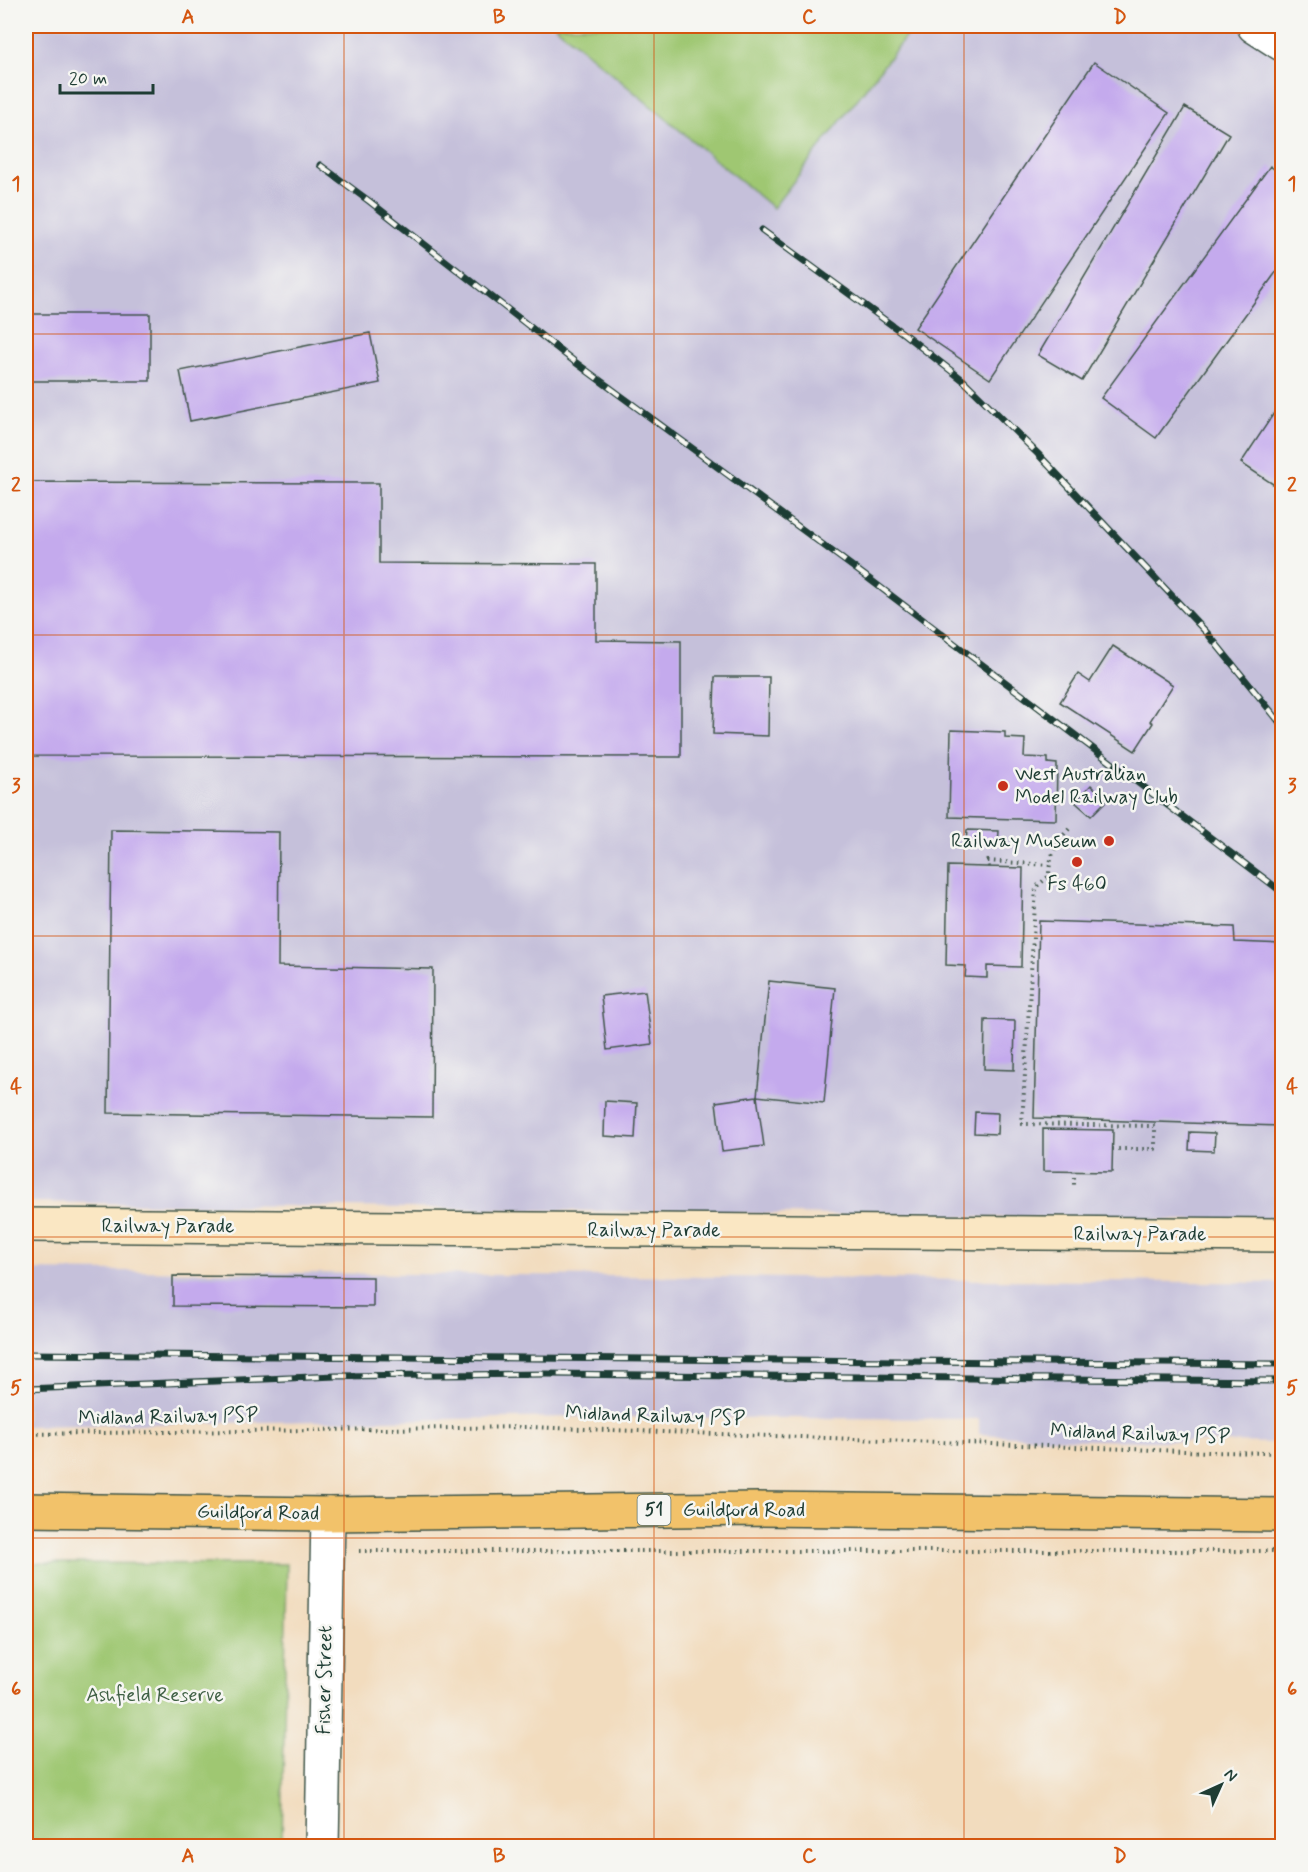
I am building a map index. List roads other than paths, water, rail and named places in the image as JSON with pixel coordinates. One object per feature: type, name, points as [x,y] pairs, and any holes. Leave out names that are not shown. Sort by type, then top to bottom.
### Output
[{"type":"highway","name":"Guildford Road","points":[[26,1510],[328,1514],[759,1509],[1282,1515]]},
{"type":"street","points":[[1254,26],[1282,44]]},
{"type":"street","name":"Railway Parade","points":[[26,1225],[1282,1235]]},
{"type":"street","name":"Fisher Street","points":[[322,1846],[328,1514]]},
{"type":"railway","points":[[320,165],[575,362],[864,575],[1282,892]]},
{"type":"railway","points":[[762,230],[963,380],[1038,454],[1208,634],[1282,725]]},
{"type":"railway","points":[[26,1354],[1282,1364]]},
{"type":"railway","points":[[26,1389],[336,1376],[547,1374],[1282,1381]]},
{"type":"place","name":"West Australian Model Railway Club","points":[[1003,786]]},
{"type":"place","name":"Railway Museum","points":[[1109,841]]},
{"type":"place","name":"Fs 460","points":[[1077,862]]},
{"type":"park label","name":"Ashfield Reserve","points":[[155,1695]]}]
